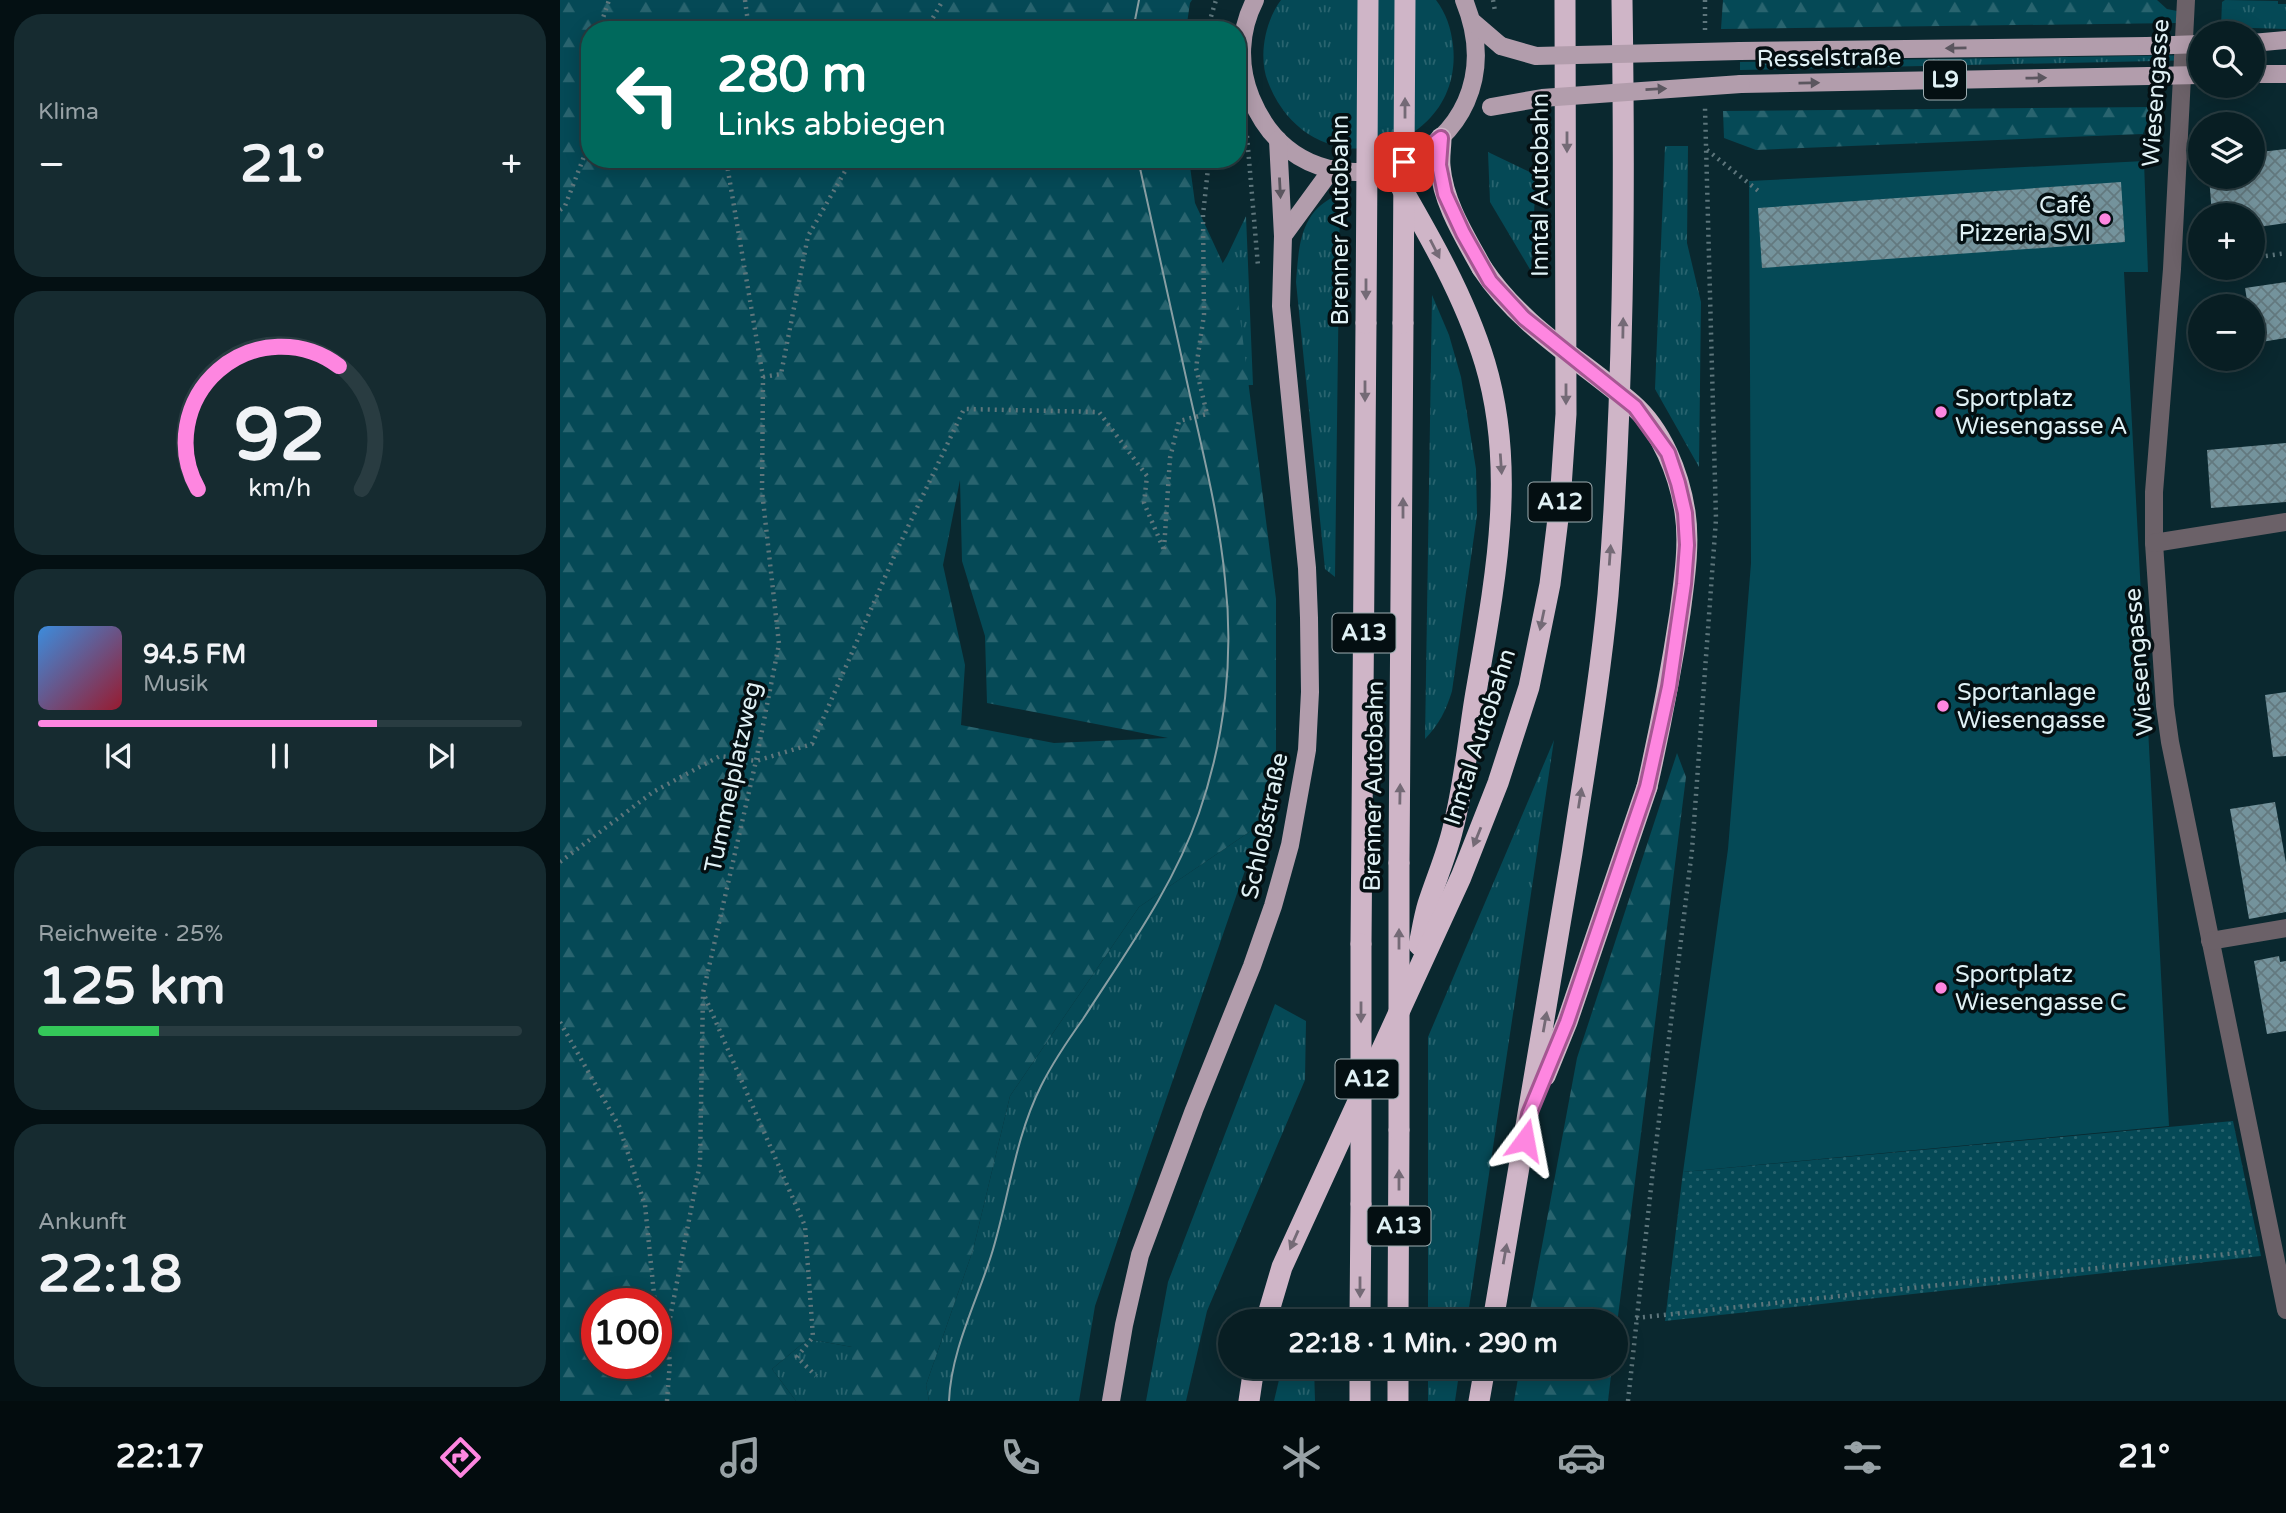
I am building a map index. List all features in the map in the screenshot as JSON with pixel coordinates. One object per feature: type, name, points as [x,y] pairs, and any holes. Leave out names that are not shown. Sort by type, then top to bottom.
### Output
[{"type":"highway","name":"Brenner Autobahn","points":[[1360,1309],[1368,0]]},
{"type":"highway","name":"Brenner Autobahn","points":[[1398,1309],[1405,0]]},
{"type":"highway","name":"Inntal Autobahn","points":[[1270,1309],[1282,1267],[1461,877],[1498,783],[1529,687],[1550,584],[1560,502],[1566,414],[1566,0]]},
{"type":"highway","name":"A12","points":[[1495,1309],[1590,733],[1607,597],[1623,341],[1625,188],[1622,0]]},
{"type":"highway","points":[[1441,138],[1439,165],[1445,194],[1482,268],[1524,318],[1635,407],[1668,453],[1685,513],[1687,545],[1684,584],[1669,687],[1647,787],[1567,1022],[1529,1114]]},
{"type":"highway","points":[[1390,168],[1452,281],[1482,353],[1494,401],[1503,478],[1502,519],[1488,624],[1453,829],[1427,907],[1412,979]]},
{"type":"highway","points":[[1249,1401],[1252,1379]]},
{"type":"highway","points":[[1360,1379],[1360,1401]]},
{"type":"highway","points":[[1398,1379],[1398,1401]]},
{"type":"highway","points":[[1479,1401],[1483,1379]]},
{"type":"main road","name":"L9","points":[[1246,21],[1255,0]]},
{"type":"main road","name":"L9","points":[[1246,87],[1257,113],[1278,140],[1294,153],[1332,169],[1361,172],[1390,168],[1418,156],[1441,138],[1461,113],[1473,85],[1477,54],[1473,22],[1464,0]]},
{"type":"main road","name":"Resselstraße","points":[[1473,22],[1501,46],[1536,56],[2188,44]]},
{"type":"main road","points":[[2265,42],[2286,40]]},
{"type":"main road","points":[[2265,74],[2286,74]]},
{"type":"main road","name":"Resselstraße","points":[[1461,113],[1542,98],[1741,84],[2188,75]]},
{"type":"main road","name":"Schloßstraße","points":[[1111,1401],[1140,1255],[1269,918],[1290,845],[1308,738],[1307,568],[1280,306],[1283,236],[1278,140]]},
{"type":"main road","points":[[1283,236],[1332,169]]},
{"type":"street","name":"Wiesengasse","points":[[2186,0],[2172,269],[2154,492],[2154,543],[2165,706],[2170,742],[2286,1310]]},
{"type":"street","points":[[2154,543],[2286,522]]},
{"type":"street","points":[[2210,941],[2286,928]]},
{"type":"path","points":[[602,21],[609,0]]},
{"type":"path","points":[[745,0],[748,21]]},
{"type":"path","points":[[931,21],[943,0]]},
{"type":"path","points":[[1210,21],[1216,0]]},
{"type":"path","points":[[1706,150],[1761,193]]},
{"type":"path","points":[[560,210],[565,206],[581,163]]},
{"type":"path","name":"Tummelplatzweg","points":[[672,1308],[700,1163],[703,993],[756,761],[779,644],[762,491],[763,377],[728,168]]},
{"type":"path","points":[[763,377],[781,374],[808,236],[847,168]]},
{"type":"path","points":[[560,862],[653,792],[720,756],[756,761],[812,744],[896,552],[964,409],[1099,412],[1147,476],[1144,503],[1164,550],[1170,458],[1179,421],[1207,414],[1196,368],[1204,315],[1203,215],[1208,168]]},
{"type":"path","points":[[2265,256],[2286,253]]},
{"type":"path","points":[[703,993],[805,1226],[813,1336],[797,1357],[816,1376]]},
{"type":"path","points":[[560,1022],[619,1126],[645,1205],[653,1288]]},
{"type":"path","points":[[1636,1318],[2274,1249]]},
{"type":"path","name":"Tummelplatzweg","points":[[667,1401],[669,1379]]},
{"type":"green space","points":[[560,0],[1192,0],[1187,21],[581,21],[581,168],[1190,168],[1195,203],[1237,294],[1276,599],[1276,750],[1261,824],[1139,907],[1010,1096],[973,1250],[926,1385],[929,1401],[852,1401],[852,1347],[808,1339],[772,1369],[796,1401],[560,1401]],"holes":[[[960,480],[962,561],[985,636],[987,703],[1168,738],[1054,743],[961,725],[965,665],[943,565]]]},
{"type":"green space","points":[[1281,0],[1436,0],[1448,21],[1453,45],[1450,82],[1435,112],[1411,134],[1381,146],[1349,148],[1317,139],[1289,117],[1265,72],[1267,29]]},
{"type":"green space","points":[[1723,0],[2157,0],[2167,9],[2177,11],[2176,23],[1721,29]]},
{"type":"green space","points":[[2278,1],[2278,4],[2286,4],[2286,29],[2265,28],[2265,21],[2221,21],[2222,2]]},
{"type":"green space","points":[[2188,55],[2188,60],[1740,70],[1740,62]]},
{"type":"green space","points":[[2152,107],[2143,134],[1756,150],[1724,138],[1723,111]]},
{"type":"green space","points":[[1665,146],[1688,146],[1687,243],[1701,302],[1699,467],[1655,389]]},
{"type":"green space","points":[[1488,152],[1536,175],[1531,271],[1490,202]]},
{"type":"green space","name":"Sportanlage Wiesengasse","points":[[2144,161],[2148,272],[2124,272],[2169,1126],[1683,1172],[1728,849],[1751,563],[1749,181]]},
{"type":"green space","points":[[1340,194],[1335,577],[1325,569],[1296,282],[1301,242],[1309,219],[1317,209]]},
{"type":"green space","points":[[1246,216],[1253,385],[1196,386],[1184,329],[1227,256]]},
{"type":"green space","points":[[1432,295],[1449,335],[1461,377],[1476,469],[1477,515],[1452,691],[1442,717],[1425,739]]},
{"type":"green space","points":[[1554,740],[1469,1309],[1428,1309],[1428,1037]]},
{"type":"green space","points":[[1677,753],[1686,777],[1619,1309],[1530,1309],[1577,1058]]},
{"type":"green space","points":[[1261,824],[1095,1306],[1079,1401],[929,1401],[926,1385],[973,1250],[1010,1096],[1139,907]]},
{"type":"green space","points":[[1275,1004],[1306,1021],[1305,1080],[1207,1311],[1186,1401],[1146,1401],[1168,1282]]},
{"type":"green space","points":[[2233,1121],[2261,1256],[1665,1321],[1683,1172]]},
{"type":"green space","points":[[808,1339],[852,1347],[852,1401],[796,1401],[772,1369]]},
{"type":"green space","points":[[1279,1379],[1314,1379],[1315,1401],[1274,1401]]},
{"type":"green space","points":[[1428,1379],[1458,1379],[1455,1401],[1428,1401]]},
{"type":"green space","points":[[1518,1379],[1611,1379],[1608,1401],[1514,1401]]},
{"type":"building","points":[[2286,149],[2286,223],[2265,226],[2265,203],[2211,203],[2210,189],[2265,189],[2265,151]]},
{"type":"building","points":[[2121,182],[2125,242],[1762,268],[1758,208]]},
{"type":"building","points":[[2286,282],[2286,338],[2265,341],[2265,294],[2246,294],[2245,288]]},
{"type":"building","points":[[2286,443],[2286,502],[2211,508],[2207,450]]},
{"type":"building","points":[[2286,692],[2286,756],[2273,757],[2265,695]]},
{"type":"building","points":[[2275,802],[2286,863],[2286,912],[2249,919],[2230,809]]},
{"type":"building","points":[[2279,956],[2280,962],[2286,961],[2286,1031],[2267,1034],[2254,961]]},
{"type":"tram line","points":[[1135,21],[1139,0]]},
{"type":"tram line","points":[[949,1401],[959,1346],[991,1256],[1018,1148],[1032,1106],[1056,1060],[1132,944],[1176,867],[1199,813],[1221,727],[1228,668],[1228,608],[1219,532],[1140,168]]},
{"type":"place","name":"Café Pizzeria SVI","points":[[2105,219]]},
{"type":"place","name":"Sportplatz Wiesengasse A","points":[[1941,412]]},
{"type":"place","name":"Sportanlage Wiesengasse","points":[[1943,706]]},
{"type":"place","name":"Sportplatz Wiesengasse C","points":[[1941,988]]},
{"type":"route","points":[[1404,162],[1418,156],[1441,138],[1439,165],[1445,194],[1490,281],[1524,318],[1635,407],[1668,453],[1685,513],[1687,545],[1684,584],[1669,687],[1647,787],[1567,1022],[1529,1114],[1525,1140]]}]
